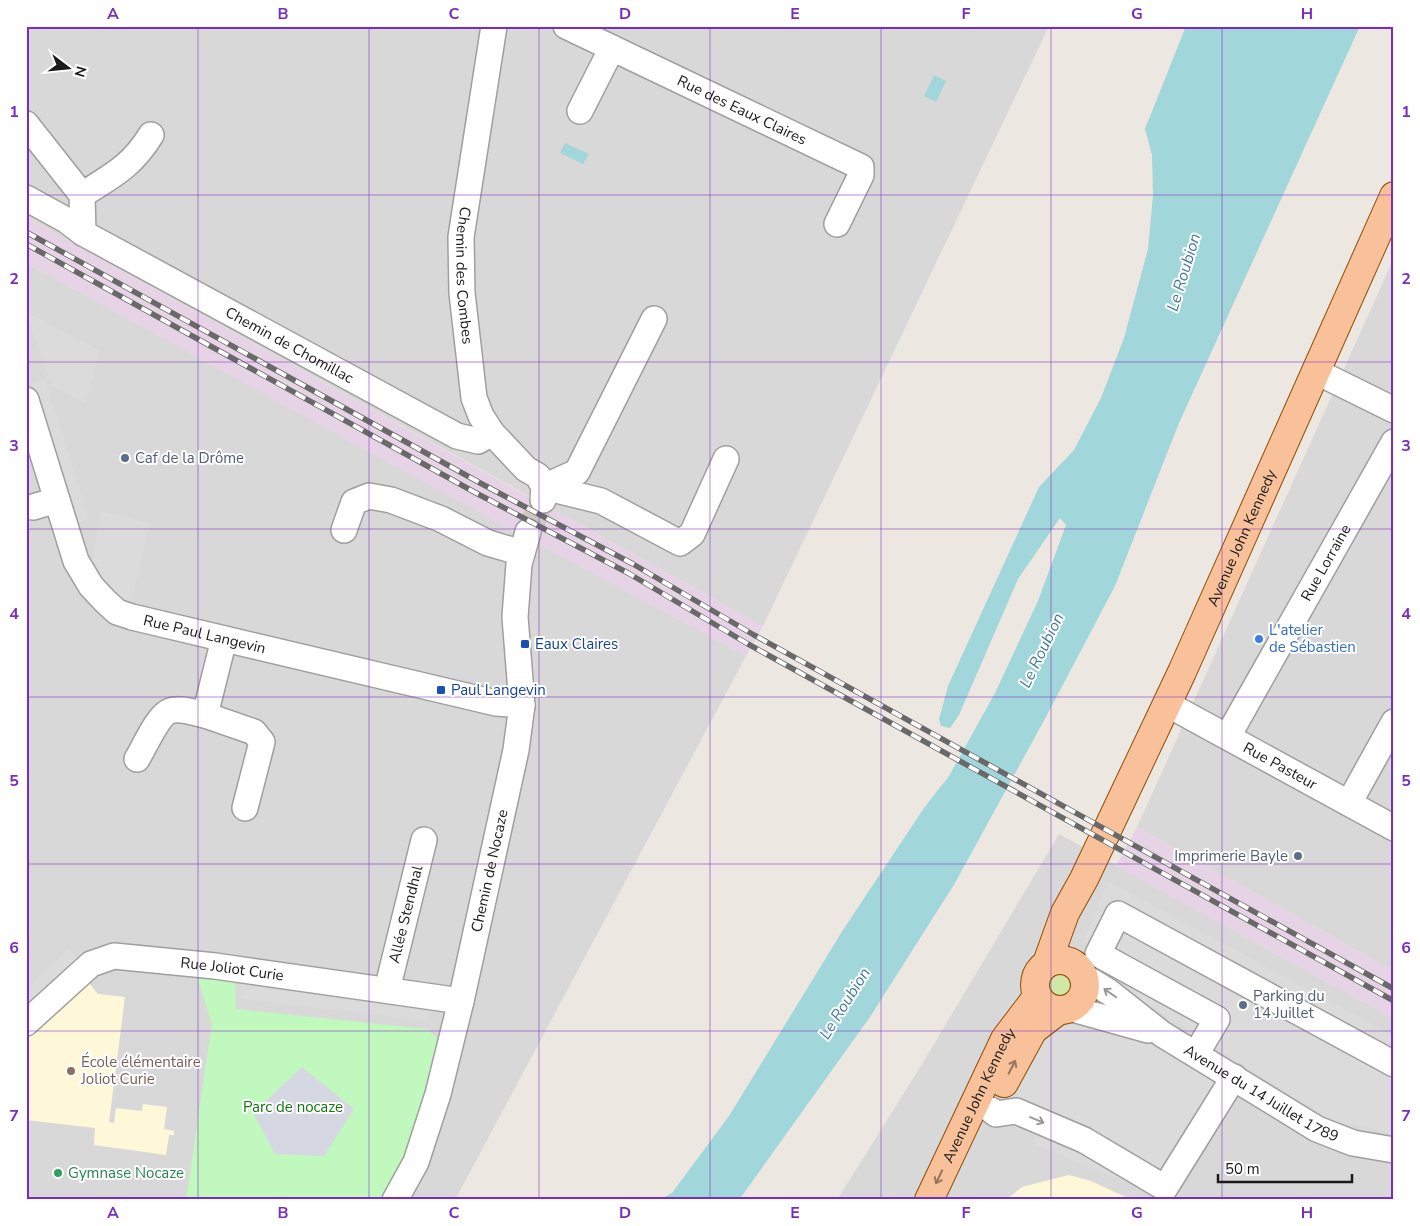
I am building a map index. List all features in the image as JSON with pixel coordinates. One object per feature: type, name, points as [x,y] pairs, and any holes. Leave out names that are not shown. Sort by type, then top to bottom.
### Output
[{"type":"main road","name":"Avenue John Kennedy","points":[[1047,964],[1065,913],[1084,879],[1167,704],[1394,196]]},
{"type":"main road","name":"Avenue John Kennedy","points":[[1079,970],[1074,934],[1084,879]]},
{"type":"main road","points":[[1058,960],[1079,970],[1085,982],[1083,995],[1075,1005],[1055,1005],[1035,982],[1037,975],[1047,964],[1058,960]]},
{"type":"main road","name":"Avenue John Kennedy","points":[[948,1200],[1012,1065],[1033,1030],[1055,1005]]},
{"type":"main road","name":"Avenue John Kennedy","points":[[929,1200],[1005,1040],[1055,1005]]},
{"type":"street","name":"Chemin des Combes","points":[[492,433],[481,416],[474,398],[462,294],[461,237],[494,26]]},
{"type":"street","name":"Rue des Eaux Claires","points":[[566,26],[861,167],[862,175],[837,224]]},
{"type":"street","points":[[580,111],[612,48]]},
{"type":"street","points":[[26,124],[82,195]]},
{"type":"street","points":[[26,187],[75,226],[82,195],[121,170],[138,155],[151,134]]},
{"type":"street","name":"Chemin de Chomillac","points":[[26,198],[458,436],[478,441],[492,433]]},
{"type":"street","points":[[544,494],[577,472],[654,319]]},
{"type":"street","points":[[1315,371],[1394,410]]},
{"type":"street","name":"Rue Paul Langevin","points":[[26,400],[76,561],[91,586],[116,612],[496,702],[522,705]]},
{"type":"street","points":[[492,433],[526,469],[538,476],[544,494]]},
{"type":"street","name":"Rue Lorraine","points":[[1228,736],[1394,442]]},
{"type":"street","points":[[544,494],[601,501],[680,543],[692,534],[726,459]]},
{"type":"street","name":"Chemin de Nocaze","points":[[344,530],[354,502],[370,496],[391,500],[441,518],[488,543],[525,543],[519,564],[515,617],[522,705],[516,750],[461,1002],[430,1125],[416,1162],[395,1200]]},
{"type":"street","points":[[33,507],[57,500]]},
{"type":"street","points":[[205,715],[224,639]]},
{"type":"street","name":"Rue Pasteur","points":[[1167,704],[1394,828]]},
{"type":"street","points":[[137,759],[163,715],[170,710],[205,715],[254,732],[262,742],[245,808]]},
{"type":"street","points":[[1349,803],[1394,722]]},
{"type":"street","name":"Allée Stendhal","points":[[387,990],[424,840]]},
{"type":"street","points":[[1196,1054],[1217,1019],[1098,954],[1118,914],[1394,1064]]},
{"type":"street","name":"Rue Joliot Curie","points":[[26,1023],[91,964],[114,956],[215,966],[461,1002]]},
{"type":"street","name":"Avenue du 14 Juillet 1789","points":[[1079,970],[1162,1034],[1330,1134],[1353,1143],[1394,1150]]},
{"type":"street","name":"Avenue du 14 Juillet 1789","points":[[1055,1005],[1162,1034]]},
{"type":"street","points":[[991,1110],[996,1114],[1016,1111],[1084,1140],[1166,1188],[1234,1077]]},
{"type":"shaded area","points":[[26,26],[1049,26],[763,626],[26,217]]},
{"type":"shaded area","points":[[26,217],[531,498],[514,532],[26,263]]},
{"type":"shaded area","points":[[1394,258],[1394,971],[1137,827]]},
{"type":"shaded area","points":[[26,263],[746,656],[455,1200],[26,1200]]},
{"type":"shaded area","points":[[26,312],[100,351],[85,403],[52,386]]},
{"type":"shaded area","points":[[45,379],[89,519],[76,523],[33,383]]},
{"type":"shaded area","points":[[550,508],[763,626],[746,656],[534,542]]},
{"type":"shaded area","points":[[101,511],[150,523],[131,606],[91,568]]},
{"type":"shaded area","points":[[1137,827],[1394,971],[1394,1019],[1116,866]]},
{"type":"shaded area","points":[[1059,834],[1394,1019],[1394,1200],[837,1200],[924,1061]]},
{"type":"shaded area","name":"Parking du 14 Juillet","points":[[1108,881],[1394,1036],[1394,1134],[1331,1120],[1100,974],[1088,953],[1085,938]]},
{"type":"shaded area","points":[[69,949],[80,962],[26,1011],[26,988]]},
{"type":"shaded area","points":[[241,981],[430,1005],[428,1021],[241,999]]},
{"type":"shaded area","name":"École élémentaire Joliot Curie","points":[[88,982],[98,994],[125,997],[109,1122],[114,1123],[116,1108],[142,1111],[143,1104],[167,1107],[164,1129],[174,1131],[174,1135],[169,1135],[166,1155],[94,1145],[95,1128],[26,1120],[26,1038]]},
{"type":"shaded area","points":[[1067,1023],[1091,1023],[1153,1046],[1236,1096],[1175,1200],[1159,1200],[1155,1194],[1033,1144],[1037,1130],[1006,1119],[1020,1086],[1015,1084],[1039,1045]]},
{"type":"shaded area","points":[[302,1067],[354,1109],[324,1156],[275,1154],[253,1113]]},
{"type":"shaded area","points":[[1069,1175],[1091,1181],[1132,1200],[1006,1200],[1022,1187]]},
{"type":"green space","points":[[1059,971],[1069,975],[1073,985],[1069,995],[1059,999],[1049,995],[1045,985],[1049,975]]},
{"type":"green space","name":"Parc de nocaze","points":[[196,974],[235,979],[236,1009],[427,1029],[442,1043],[419,1138],[383,1200],[186,1200],[212,1024]]},
{"type":"water","name":"Le Roubion","points":[[1186,26],[1360,26],[1179,423],[1115,586],[955,883],[870,1017],[739,1200],[659,1200],[672,1193],[729,1116],[843,930],[924,808],[949,776],[995,693],[1038,601],[1066,525],[1060,518],[1018,579],[959,715],[950,728],[941,726],[939,719],[948,686],[1039,487],[1074,450],[1101,398],[1124,338],[1148,249],[1153,195],[1152,155],[1145,129]]},
{"type":"water","points":[[934,75],[946,81],[936,102],[924,96]]},
{"type":"water","points":[[565,143],[589,154],[583,164],[560,153]]},
{"type":"tunnel","points":[[528,532],[543,500]]},
{"type":"railway","points":[[26,232],[482,484],[633,564],[754,635],[1394,989]]},
{"type":"railway","points":[[26,244],[476,493],[628,573],[748,644],[1394,1001]]},
{"type":"place","name":"Caf de la Drôme","points":[[125,458]]},
{"type":"place","name":"L'atelier de Sébastien","points":[[1259,639]]},
{"type":"place","name":"Eaux Claires","points":[[525,644]]},
{"type":"place","name":"Paul Langevin","points":[[441,690]]},
{"type":"place","name":"Imprimerie Bayle","points":[[1298,856]]},
{"type":"place","name":"Parking du 14 Juillet","points":[[1243,1005]]},
{"type":"place","name":"École élémentaire Joliot Curie","points":[[71,1071]]},
{"type":"place","name":"Gymnase Nocaze","points":[[58,1173]]}]
